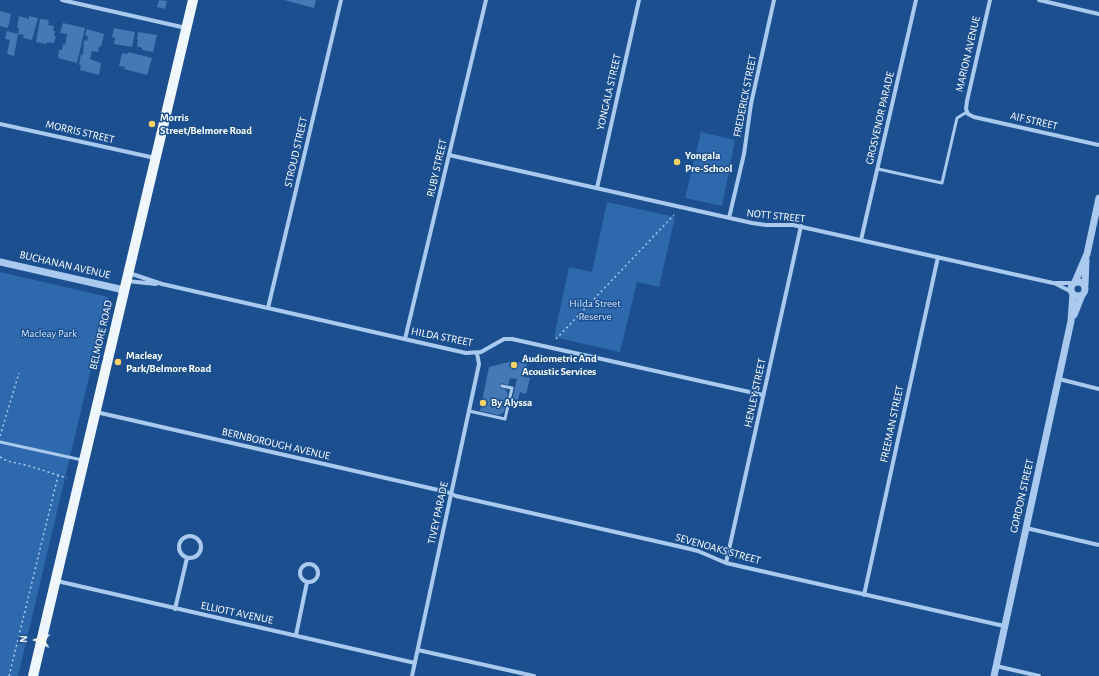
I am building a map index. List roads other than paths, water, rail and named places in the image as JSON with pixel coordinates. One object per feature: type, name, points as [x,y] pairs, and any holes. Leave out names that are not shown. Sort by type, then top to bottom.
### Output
[{"type":"main road","name":"BELMORE ROAD","points":[[33,676],[193,0]]},
{"type":"street","points":[[62,0],[186,28]]},
{"type":"street","name":"STROUD STREET","points":[[268,308],[341,0]]},
{"type":"street","name":"RUBY STREET","points":[[405,339],[486,0]]},
{"type":"street","name":"YONGALA STREET","points":[[597,188],[639,0]]},
{"type":"street","name":"FREDERICK STREET","points":[[729,218],[744,154],[751,104],[774,0]]},
{"type":"street","name":"GROSVENOR PARADE","points":[[862,240],[916,0]]},
{"type":"street","name":"MARION AVENUE","points":[[967,112],[967,101],[990,0]]},
{"type":"street","points":[[1039,0],[1099,14]]},
{"type":"street","name":"AIF STREET","points":[[967,112],[974,117],[1099,145]]},
{"type":"street","name":"MORRIS STREET","points":[[0,124],[155,159]]},
{"type":"street","name":"NOTT STREET","points":[[449,155],[760,225],[787,224],[801,226],[1054,283],[1074,283]]},
{"type":"street","points":[[1086,254],[1086,290],[1082,295],[1077,296],[1072,293],[1071,287],[1086,254],[1098,210],[1099,198]]},
{"type":"street","name":"HENLEY STREET","points":[[726,563],[801,226]]},
{"type":"street","name":"FREEMAN STREET","points":[[864,595],[938,257]]},
{"type":"street","name":"BUCHANAN AVENUE","points":[[0,262],[126,281]]},
{"type":"street","name":"HILDA STREET","points":[[126,281],[162,284]]},
{"type":"street","name":"HILDA STREET","points":[[126,281],[162,284],[466,353],[477,353],[504,339],[512,338],[764,395]]},
{"type":"street","points":[[1074,283],[1080,282],[1085,285]]},
{"type":"street","name":"NOTT STREET","points":[[1054,283],[1072,293]]},
{"type":"street","name":"GORDON STREET","points":[[994,676],[1059,380],[1071,321],[1072,293]]},
{"type":"street","name":"GORDON STREET","points":[[1071,321],[1082,295]]},
{"type":"street","name":"TIVEY PARADE","points":[[412,676],[479,364],[477,353]]},
{"type":"street","points":[[1059,380],[1099,389]]},
{"type":"street","name":"BERNBOROUGH AVENUE","points":[[95,412],[451,494]]},
{"type":"street","name":"SEVENOAKS STREET","points":[[451,494],[698,551],[726,563],[1004,626]]},
{"type":"street","points":[[1026,528],[1099,545]]},
{"type":"street","points":[[192,535],[198,538],[201,549],[200,553],[194,557],[187,558],[183,556],[179,550],[179,542],[184,536],[192,535]]},
{"type":"street","points":[[175,609],[187,558]]},
{"type":"street","points":[[312,564],[317,568],[318,577],[314,582],[307,582],[302,580],[300,571],[306,565],[312,564]]},
{"type":"street","name":"ELLIOTT AVENUE","points":[[55,581],[415,663]]},
{"type":"street","points":[[296,636],[307,582]]},
{"type":"street","points":[[418,650],[534,676]]},
{"type":"street","points":[[996,666],[1039,676]]},
{"type":"lane","points":[[878,169],[942,183],[957,118],[967,112]]},
{"type":"lane","points":[[469,411],[505,419],[512,388],[502,386]]},
{"type":"lane","points":[[0,442],[84,461]]},
{"type":"place","name":"Morris Street/Belmore Road","points":[[152,124]]},
{"type":"place","name":"Yongala Pre-School","points":[[677,162]]},
{"type":"place","name":"Macleay Park/Belmore Road","points":[[118,362]]},
{"type":"place","name":"Audiometric And Acoustic Services","points":[[514,365]]},
{"type":"place","name":"By Alyssa","points":[[483,403]]},
{"type":"park label","name":"Hilda Street Reserve","points":[[595,310]]},
{"type":"park label","name":"Macleay Park","points":[[49,334]]}]
